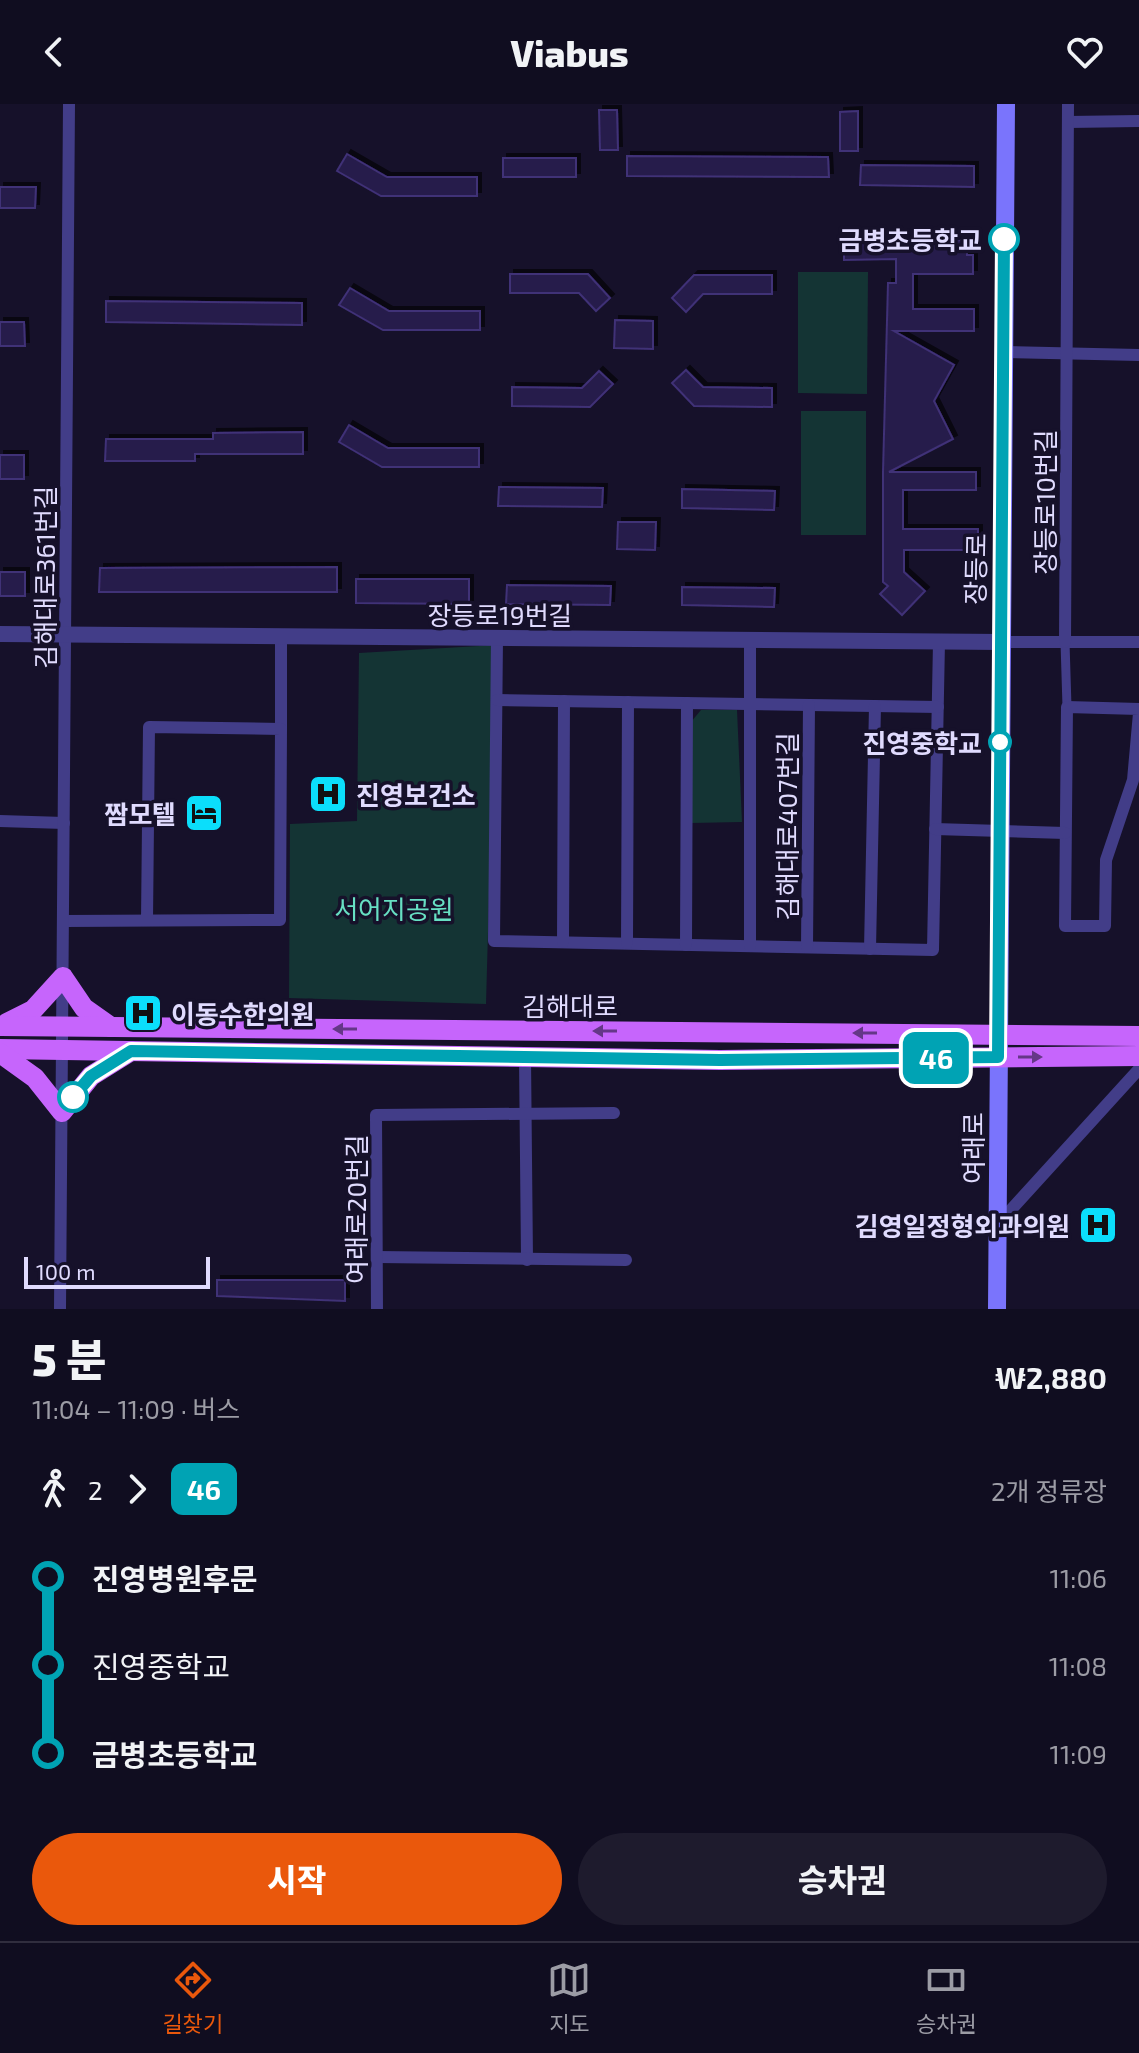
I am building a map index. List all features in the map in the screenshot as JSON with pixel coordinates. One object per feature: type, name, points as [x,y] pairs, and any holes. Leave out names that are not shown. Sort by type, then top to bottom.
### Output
[{"type":"main road","name":"장등로","points":[[998,1034],[1006,104]]},
{"type":"main road","points":[[1,1026],[33,1010],[63,977],[84,1008],[111,1027]]},
{"type":"main road","name":"김해대로","points":[[1,1026],[1139,1036]]},
{"type":"main road","name":"여래로","points":[[997,1309],[998,1034]]},
{"type":"main road","name":"김해대로","points":[[0,1051],[525,1057],[1139,1056]]},
{"type":"main road","points":[[0,1051],[35,1078],[62,1112],[91,1076],[131,1051]]},
{"type":"street","name":"김해대로361번길","points":[[63,1051],[69,104]]},
{"type":"street","name":"장등로10번길","points":[[1068,104],[1065,926],[1105,926],[1106,860],[1133,780],[1139,711]]},
{"type":"street","points":[[1068,122],[1139,121]]},
{"type":"street","points":[[1003,352],[1139,355]]},
{"type":"street","name":"장등로19번길","points":[[0,634],[1001,642]]},
{"type":"street","points":[[64,921],[280,920],[281,636]]},
{"type":"street","name":"김해대로407번길","points":[[497,638],[494,941],[933,950],[938,707],[497,700]]},
{"type":"street","points":[[750,640],[751,704]]},
{"type":"street","points":[[938,707],[939,642]]},
{"type":"street","points":[[1001,642],[1139,642]]},
{"type":"street","points":[[563,942],[564,701]]},
{"type":"street","points":[[627,943],[628,702]]},
{"type":"street","points":[[686,945],[687,703]]},
{"type":"street","name":"김해대로407번길","points":[[750,946],[751,704]]},
{"type":"street","name":"김해대로407번길","points":[[807,947],[809,705]]},
{"type":"street","points":[[870,949],[875,706]]},
{"type":"street","points":[[1067,707],[1139,711]]},
{"type":"street","points":[[147,920],[149,727],[281,729]]},
{"type":"street","points":[[0,821],[64,823]]},
{"type":"street","points":[[935,829],[1065,833]]},
{"type":"street","points":[[60,1309],[63,1051]]},
{"type":"street","name":"김해대로","points":[[525,1057],[527,1260]]},
{"type":"street","points":[[998,1224],[1139,1069]]},
{"type":"street","points":[[526,1114],[614,1113]]},
{"type":"street","name":"여래로20번길","points":[[377,1309],[376,1115],[526,1114]]},
{"type":"street","points":[[377,1257],[626,1260]]},
{"type":"green space","points":[[798,272],[868,272],[867,394],[798,393]]},
{"type":"green space","points":[[801,411],[866,411],[866,535],[801,535]]},
{"type":"green space","name":"서어지공원","points":[[496,645],[486,1004],[289,998],[290,824],[357,821],[359,653]]},
{"type":"green space","points":[[701,710],[737,710],[742,822],[691,823],[691,722]]},
{"type":"building","points":[[599,110],[617,110],[618,150],[600,150]]},
{"type":"building","points":[[858,111],[858,151],[840,151],[840,112]]},
{"type":"building","points":[[347,154],[387,177],[477,177],[477,196],[381,196],[337,171]]},
{"type":"building","points":[[627,156],[828,157],[829,177],[627,176]]},
{"type":"building","points":[[503,158],[576,158],[576,177],[503,177]]},
{"type":"building","points":[[861,165],[974,166],[974,187],[860,185]]},
{"type":"building","points":[[0,187],[36,187],[35,208],[0,208]]},
{"type":"building","points":[[967,240],[967,255],[973,255],[973,274],[913,274],[913,309],[974,309],[974,331],[894,331],[954,365],[934,401],[953,439],[889,472],[976,472],[976,490],[903,490],[903,529],[978,529],[978,550],[904,550],[904,572],[925,591],[902,615],[880,594],[888,586],[883,582],[883,472],[888,283],[896,283],[896,259],[844,260],[844,241]]},
{"type":"building","points":[[510,274],[588,274],[610,298],[596,311],[579,293],[510,293]]},
{"type":"building","points":[[694,275],[772,275],[772,294],[703,294],[686,312],[672,298]]},
{"type":"building","points":[[350,288],[389,311],[480,311],[480,330],[383,330],[339,305]]},
{"type":"building","points":[[106,301],[302,303],[302,325],[106,322]]},
{"type":"building","points":[[615,320],[653,321],[653,349],[614,348]]},
{"type":"building","points":[[0,322],[24,322],[25,346],[0,346]]},
{"type":"building","points":[[686,370],[703,387],[772,388],[772,407],[694,406],[672,383]]},
{"type":"building","points":[[599,371],[613,384],[590,407],[512,406],[512,387],[582,388]]},
{"type":"building","points":[[349,425],[388,448],[479,448],[479,467],[382,467],[339,442]]},
{"type":"building","points":[[303,432],[303,454],[195,454],[195,461],[105,461],[106,439],[213,439],[213,433]]},
{"type":"building","points":[[0,455],[24,455],[24,479],[0,479]]},
{"type":"building","points":[[499,487],[603,488],[602,507],[498,506]]},
{"type":"building","points":[[682,489],[775,491],[774,510],[682,508]]},
{"type":"building","points":[[618,522],[656,522],[655,550],[617,549]]},
{"type":"building","points":[[337,567],[337,592],[99,592],[100,568]]},
{"type":"building","points":[[0,572],[25,572],[25,596],[0,596]]},
{"type":"building","points":[[356,579],[469,579],[469,604],[356,603]]},
{"type":"building","points":[[507,585],[611,586],[610,605],[506,604]]},
{"type":"building","points":[[682,587],[775,588],[774,607],[682,605]]},
{"type":"building","points":[[217,1280],[345,1280],[345,1301],[217,1296]]},
{"type":"bus line","name":"46","points":[[73,1097],[91,1076],[131,1051],[720,1060],[998,1057],[1004,239]]},
{"type":"place","name":"금병초등학교","points":[[1004,239]]},
{"type":"place","name":"진영중학교","points":[[1000,742]]},
{"type":"place","name":"진영보건소","points":[[328,794]]},
{"type":"place","name":"짬모텔","points":[[204,813]]},
{"type":"place","name":"이동수한의원","points":[[143,1013]]},
{"type":"place","name":"김영일정형외과의원","points":[[1098,1225]]}]
